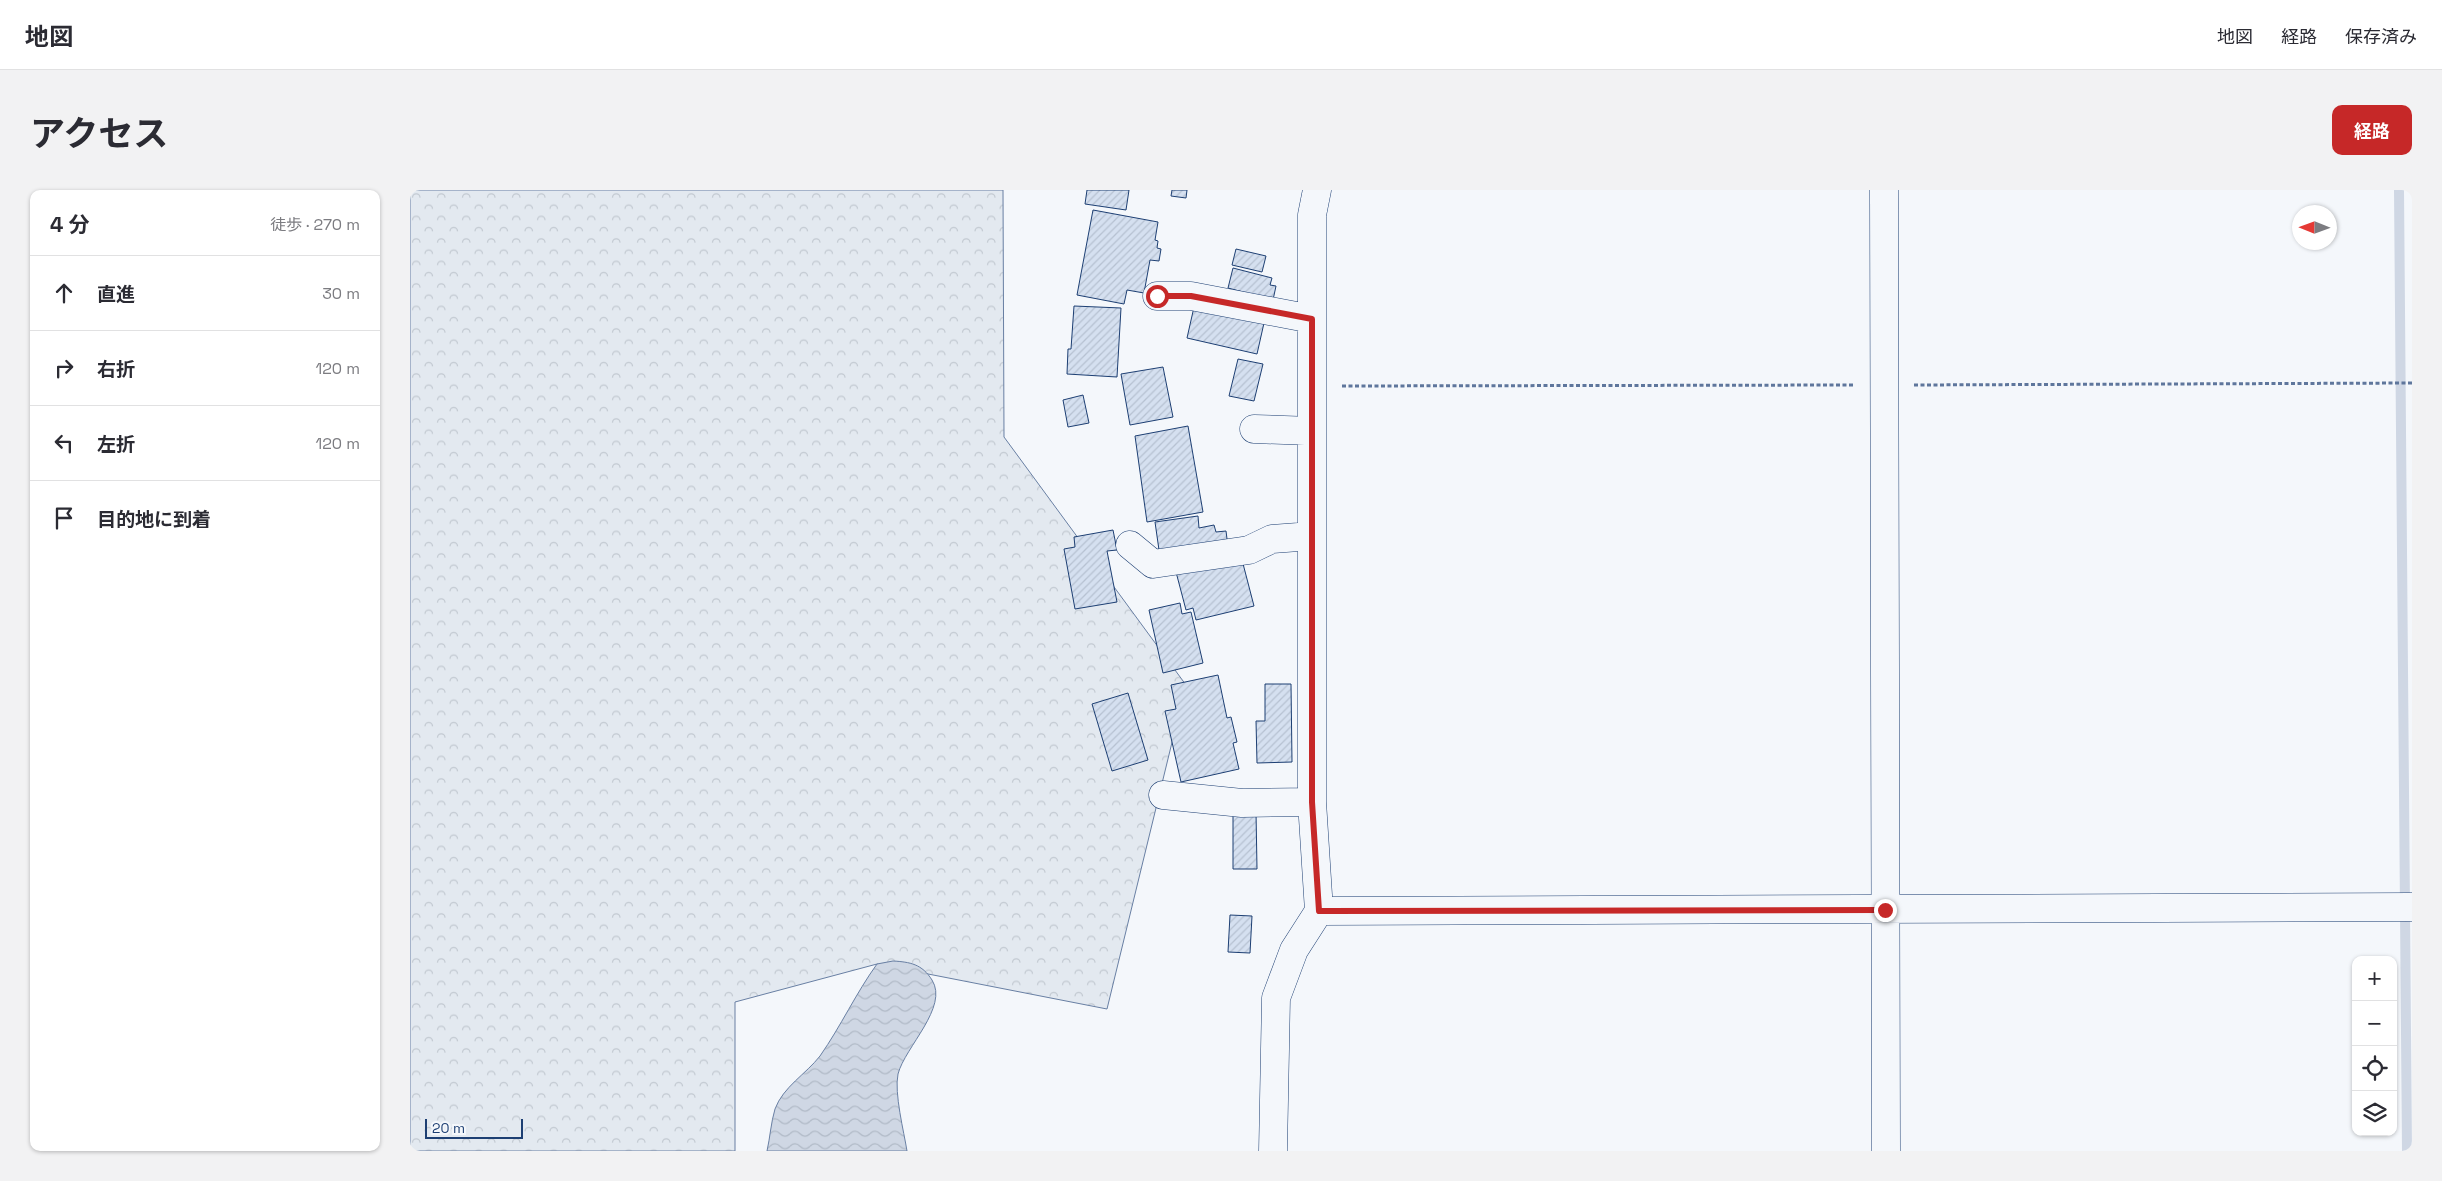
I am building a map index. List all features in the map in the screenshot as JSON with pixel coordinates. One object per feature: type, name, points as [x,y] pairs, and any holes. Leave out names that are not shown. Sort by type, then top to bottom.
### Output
[{"type":"street","points":[[1273,1151],[1276,998],[1294,950],[1319,911],[1312,802],[1312,215],[1317,190]]},
{"type":"street","points":[[1884,190],[1886,1151]]},
{"type":"street","points":[[1157,296],[1191,296],[1312,319]]},
{"type":"street","points":[[1254,429],[1312,431]]},
{"type":"street","points":[[1130,545],[1153,564],[1248,550],[1272,539],[1312,536]]},
{"type":"street","points":[[1163,795],[1242,803],[1312,802]]},
{"type":"street","points":[[1319,911],[2404,907]]},
{"type":"path","points":[[2395,383],[2411,383]]},
{"type":"green space","points":[[410,190],[1003,190],[1004,437],[1186,685],[1107,1009],[877,964],[735,1002],[735,1151],[410,1151]]},
{"type":"water","points":[[893,961],[910,963],[920,967],[932,980],[936,991],[931,1014],[902,1063],[898,1074],[898,1102],[907,1151],[767,1151],[775,1109],[783,1094],[820,1056],[877,964]]},
{"type":"building","points":[[1087,190],[1129,190],[1126,210],[1085,204]]},
{"type":"building","points":[[1172,190],[1187,190],[1186,198],[1171,196]]},
{"type":"building","points":[[1093,210],[1158,222],[1155,240],[1158,241],[1157,248],[1161,249],[1159,261],[1150,260],[1144,293],[1127,290],[1124,304],[1077,295]]},
{"type":"building","points":[[1236,249],[1266,256],[1262,272],[1232,265]]},
{"type":"building","points":[[1233,268],[1272,278],[1270,285],[1276,286],[1273,300],[1228,288]]},
{"type":"building","points":[[1074,306],[1121,308],[1117,377],[1067,374],[1068,349],[1071,349]]},
{"type":"building","points":[[1194,307],[1264,323],[1257,354],[1187,338]]},
{"type":"building","points":[[1238,359],[1263,364],[1254,401],[1229,396]]},
{"type":"building","points":[[1163,367],[1173,417],[1130,425],[1121,374]]},
{"type":"building","points":[[1083,395],[1089,423],[1068,427],[1063,400]]},
{"type":"building","points":[[1188,426],[1203,512],[1147,522],[1135,436]]},
{"type":"building","points":[[1198,516],[1199,528],[1214,525],[1216,532],[1226,531],[1228,547],[1160,557],[1155,522]]},
{"type":"building","points":[[1113,530],[1117,550],[1107,551],[1117,602],[1075,609],[1064,549],[1075,547],[1074,537]]},
{"type":"building","points":[[1241,556],[1254,606],[1196,620],[1193,608],[1186,610],[1176,572]]},
{"type":"building","points":[[1180,603],[1182,614],[1191,612],[1203,663],[1163,673],[1149,610]]},
{"type":"building","points":[[1218,675],[1227,718],[1231,717],[1237,742],[1233,743],[1239,769],[1181,782],[1165,711],[1176,709],[1171,685]]},
{"type":"building","points":[[1265,684],[1291,684],[1292,762],[1257,763],[1256,721],[1265,721]]},
{"type":"building","points":[[1128,693],[1148,760],[1112,771],[1092,704]]},
{"type":"building","points":[[1233,812],[1256,812],[1257,869],[1233,869]]},
{"type":"building","points":[[1230,915],[1252,916],[1250,953],[1228,952]]},
{"type":"waterway","points":[[2399,190],[2407,1151]]},
{"type":"route","points":[[1157,296],[1191,296],[1312,319],[1312,802],[1319,911],[1885,910]]}]
